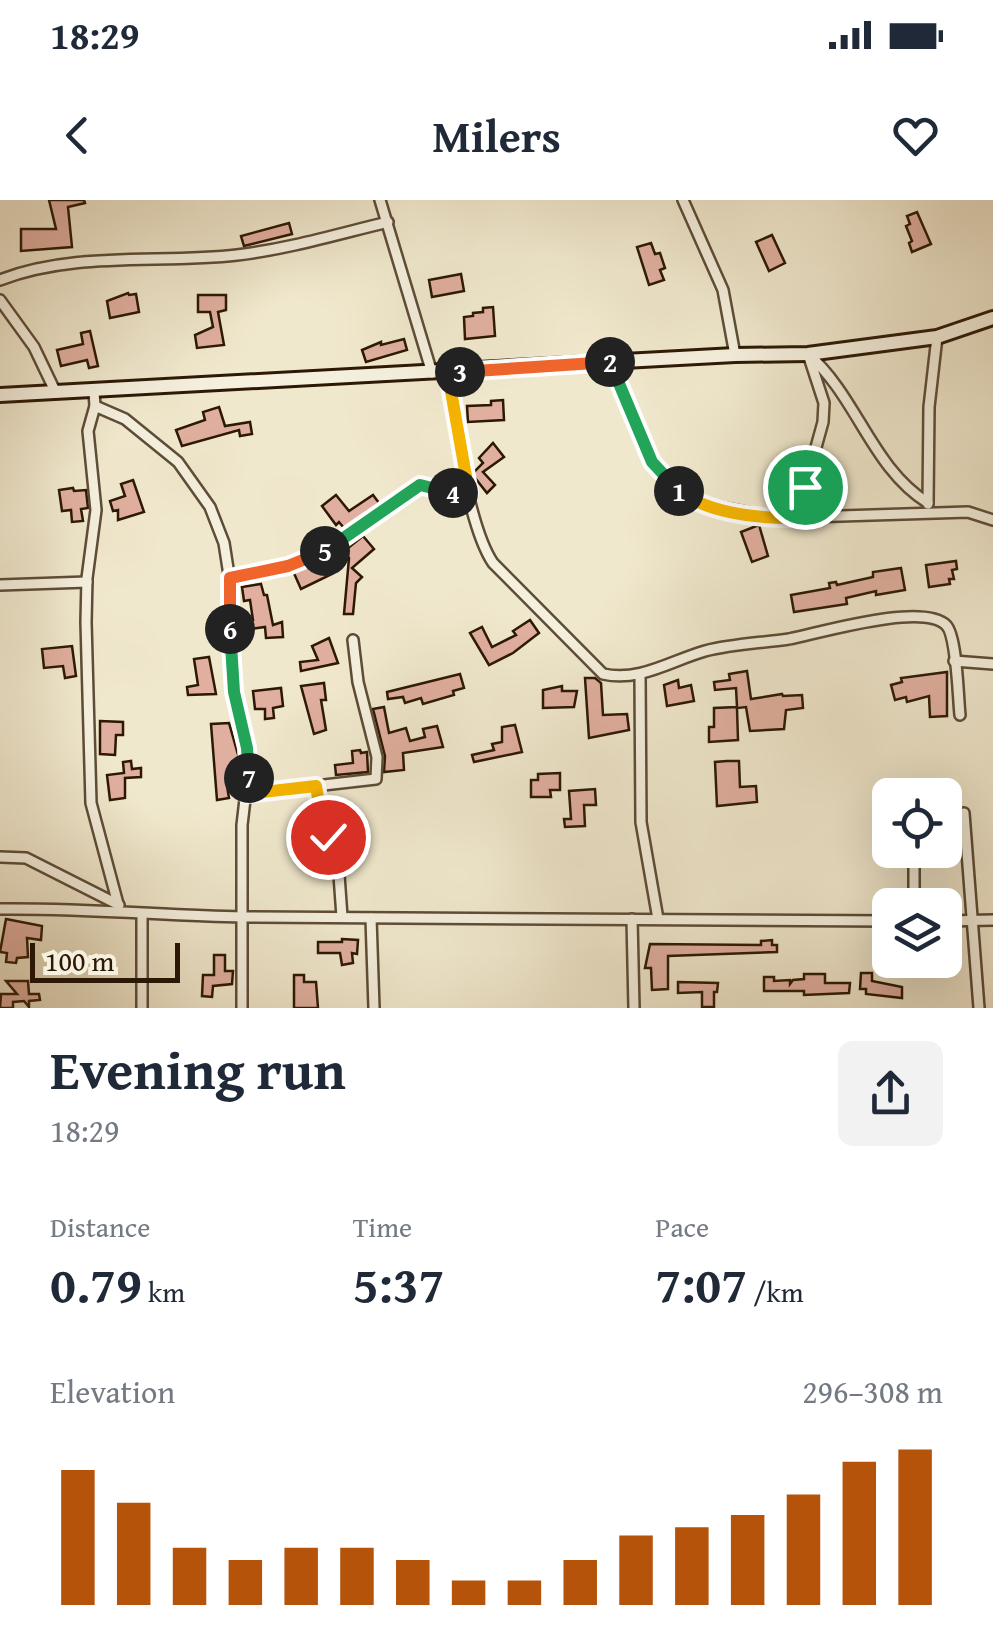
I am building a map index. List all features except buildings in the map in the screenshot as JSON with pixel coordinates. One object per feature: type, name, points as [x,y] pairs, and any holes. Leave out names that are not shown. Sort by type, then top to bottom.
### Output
[{"type":"street","points":[[380,200],[432,373]]},
{"type":"street","points":[[683,200],[723,290],[735,355]]},
{"type":"street","points":[[0,280],[74,264],[269,250],[388,222]]},
{"type":"street","points":[[0,300],[34,347],[56,393]]},
{"type":"street","points":[[0,395],[56,393],[95,399],[432,373],[808,354],[937,337],[993,318]]},
{"type":"street","points":[[928,508],[930,408],[937,337]]},
{"type":"street","points":[[808,354],[830,374],[904,488],[928,508]]},
{"type":"street","points":[[788,518],[790,505],[805,487],[823,422],[824,403],[808,354]]},
{"type":"street","points":[[612,362],[612,371],[652,462],[684,495],[709,506],[788,518],[928,508],[968,512],[993,520]]},
{"type":"street","points":[[448,372],[469,493],[484,550],[603,674],[640,675],[709,650],[806,636],[877,620],[934,618],[948,628],[960,715]]},
{"type":"street","points":[[95,399],[178,462],[196,484],[219,525],[230,578],[234,692],[249,765],[242,824],[242,1008]]},
{"type":"street","points":[[95,399],[88,431],[96,510],[86,582],[91,803],[122,907]]},
{"type":"street","points":[[230,578],[319,555],[420,485],[469,493]]},
{"type":"street","points":[[0,584],[86,582]]},
{"type":"street","points":[[246,794],[371,781],[378,774],[358,682],[354,640]]},
{"type":"street","points":[[954,660],[993,664]]},
{"type":"street","points":[[640,675],[642,822],[658,920]]},
{"type":"street","points":[[316,786],[321,816],[338,862],[342,918]]},
{"type":"street","points":[[964,813],[978,1008]]},
{"type":"street","points":[[0,856],[26,858],[142,914],[872,920]]},
{"type":"street","points":[[0,909],[122,907]]},
{"type":"street","points":[[142,914],[142,1008]]},
{"type":"street","points":[[371,918],[374,1008]]},
{"type":"street","points":[[632,919],[634,1008]]},
{"type":"street","points":[[962,921],[993,920]]},
{"type":"route","points":[[328,837],[316,786],[246,794],[250,782],[247,748],[230,658],[230,578],[319,555],[420,485],[469,493],[448,372],[612,362],[612,371],[652,462],[684,495],[719,509],[788,518],[790,505],[805,487]]}]
